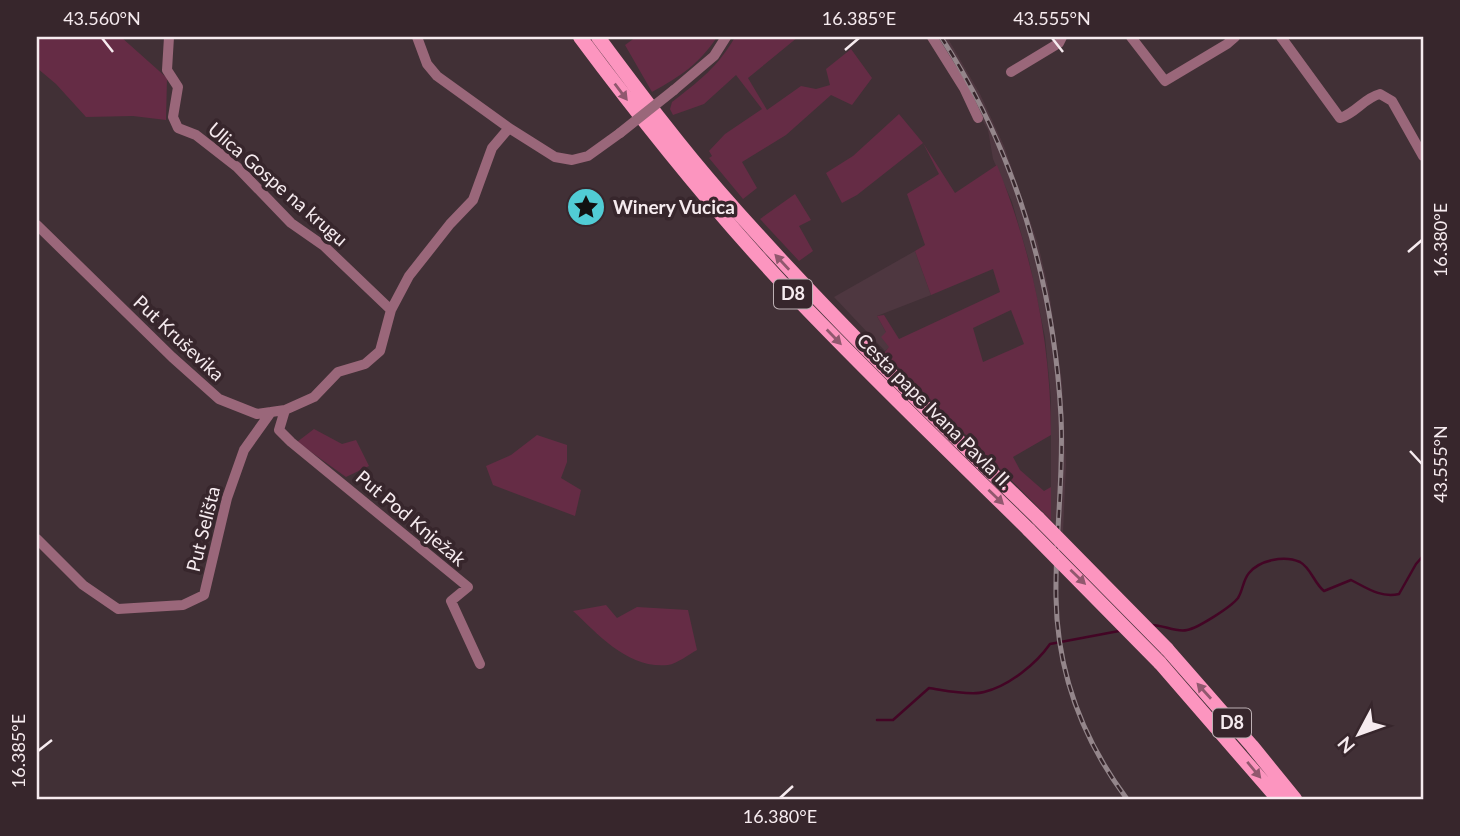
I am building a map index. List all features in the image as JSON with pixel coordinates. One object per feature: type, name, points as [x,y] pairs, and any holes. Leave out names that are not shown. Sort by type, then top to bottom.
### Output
[{"type":"main road","name":"Cesta pape Ivana Pavla II.","points":[[580,37],[725,220],[785,286],[851,355],[1029,530],[1164,656],[1278,799]]},
{"type":"main road","name":"Cesta pape Ivana Pavla II.","points":[[598,37],[674,136],[778,258],[870,354],[1038,517],[1164,656],[1252,746],[1295,799]]},
{"type":"street","name":"Ulica Gospe na krugu","points":[[169,37],[167,70],[178,87],[173,117],[178,128],[196,135],[237,167],[291,223],[324,246],[391,310]]},
{"type":"street","points":[[417,37],[427,64],[437,76],[509,128],[555,157],[572,160],[588,156],[674,90],[715,56],[726,37]]},
{"type":"street","points":[[932,37],[964,88],[978,118]]},
{"type":"street","points":[[1011,72],[1059,43],[1062,37]]},
{"type":"street","points":[[1130,37],[1165,81],[1235,37]]},
{"type":"street","points":[[1281,37],[1340,118],[1349,116],[1372,96],[1380,94],[1392,101],[1423,156]]},
{"type":"street","name":"Put Kruševika","points":[[37,225],[172,357],[219,399],[257,414],[285,410],[314,397],[338,372],[365,364],[380,351],[391,310],[409,276],[450,224],[473,200],[492,148],[509,128]]},
{"type":"street","name":"Put Pod Knježak","points":[[285,410],[279,430],[291,442],[468,587],[451,601],[480,664]]},
{"type":"street","name":"Put Selišta","points":[[37,539],[83,585],[118,609],[183,604],[204,595],[227,498],[244,450],[271,412]]},
{"type":"shaded area","points":[[37,37],[121,37],[167,78],[166,120],[133,116],[86,117],[56,84],[37,68]]},
{"type":"shaded area","points":[[636,37],[717,37],[689,69],[652,92],[625,45]]},
{"type":"shaded area","points":[[735,37],[798,37],[748,78],[767,110],[801,86],[816,89],[830,85],[826,69],[851,49],[872,78],[852,105],[831,95],[786,135],[742,162],[757,188],[743,199],[709,158],[712,156],[709,151],[725,134],[762,109],[736,75],[704,104],[673,115],[670,109],[672,102],[715,65]]},
{"type":"shaded area","points":[[935,37],[947,37],[980,94],[1004,146],[1038,244],[1049,291],[1062,382],[1066,465],[1063,533],[1051,520],[1051,398],[1045,337],[1029,261],[1012,202],[993,159],[988,130]]},
{"type":"shaded area","points":[[899,114],[923,143],[857,195],[842,203],[826,173],[853,156]]},
{"type":"shaded area","points":[[923,143],[955,193],[997,165],[1020,231],[1043,332],[1051,435],[1013,457],[1020,470],[1044,491],[1051,487],[1051,520],[884,353],[889,347],[881,337],[886,332],[877,316],[884,315],[899,339],[1000,292],[993,269],[931,295],[915,251],[925,245],[907,194],[939,174]],"holes":[[[1011,310],[1024,344],[983,362],[973,328]]]},
{"type":"shaded area","points":[[795,194],[811,220],[799,226],[813,251],[799,261],[760,219]]},
{"type":"shaded area","points":[[915,251],[931,295],[877,316],[886,332],[890,347],[885,351],[834,297]]},
{"type":"shaded area","points":[[314,429],[342,444],[356,440],[369,466],[346,477],[297,442]]},
{"type":"shaded area","points":[[537,435],[567,445],[567,462],[561,478],[581,490],[575,516],[493,485],[486,466],[511,455]]},
{"type":"shaded area","points":[[606,605],[617,618],[637,607],[688,610],[697,650],[668,665],[640,662],[627,656],[604,640],[573,611]]},
{"type":"waterway","points":[[1150,625],[1183,631],[1199,625],[1234,602],[1240,595],[1247,576],[1259,565],[1273,560],[1300,562],[1324,591],[1351,580],[1374,592],[1392,595],[1399,594],[1423,556]]},
{"type":"waterway","points":[[877,720],[893,720],[929,688],[965,693],[984,692],[1003,685],[1021,673],[1050,644],[1119,631]]},
{"type":"railway","points":[[941,37],[967,80],[1010,172],[1039,268],[1050,317],[1061,417],[1056,597],[1061,652],[1075,704],[1085,729],[1127,799]]},
{"type":"place","name":"Winery Vucica","points":[[586,207]]}]
